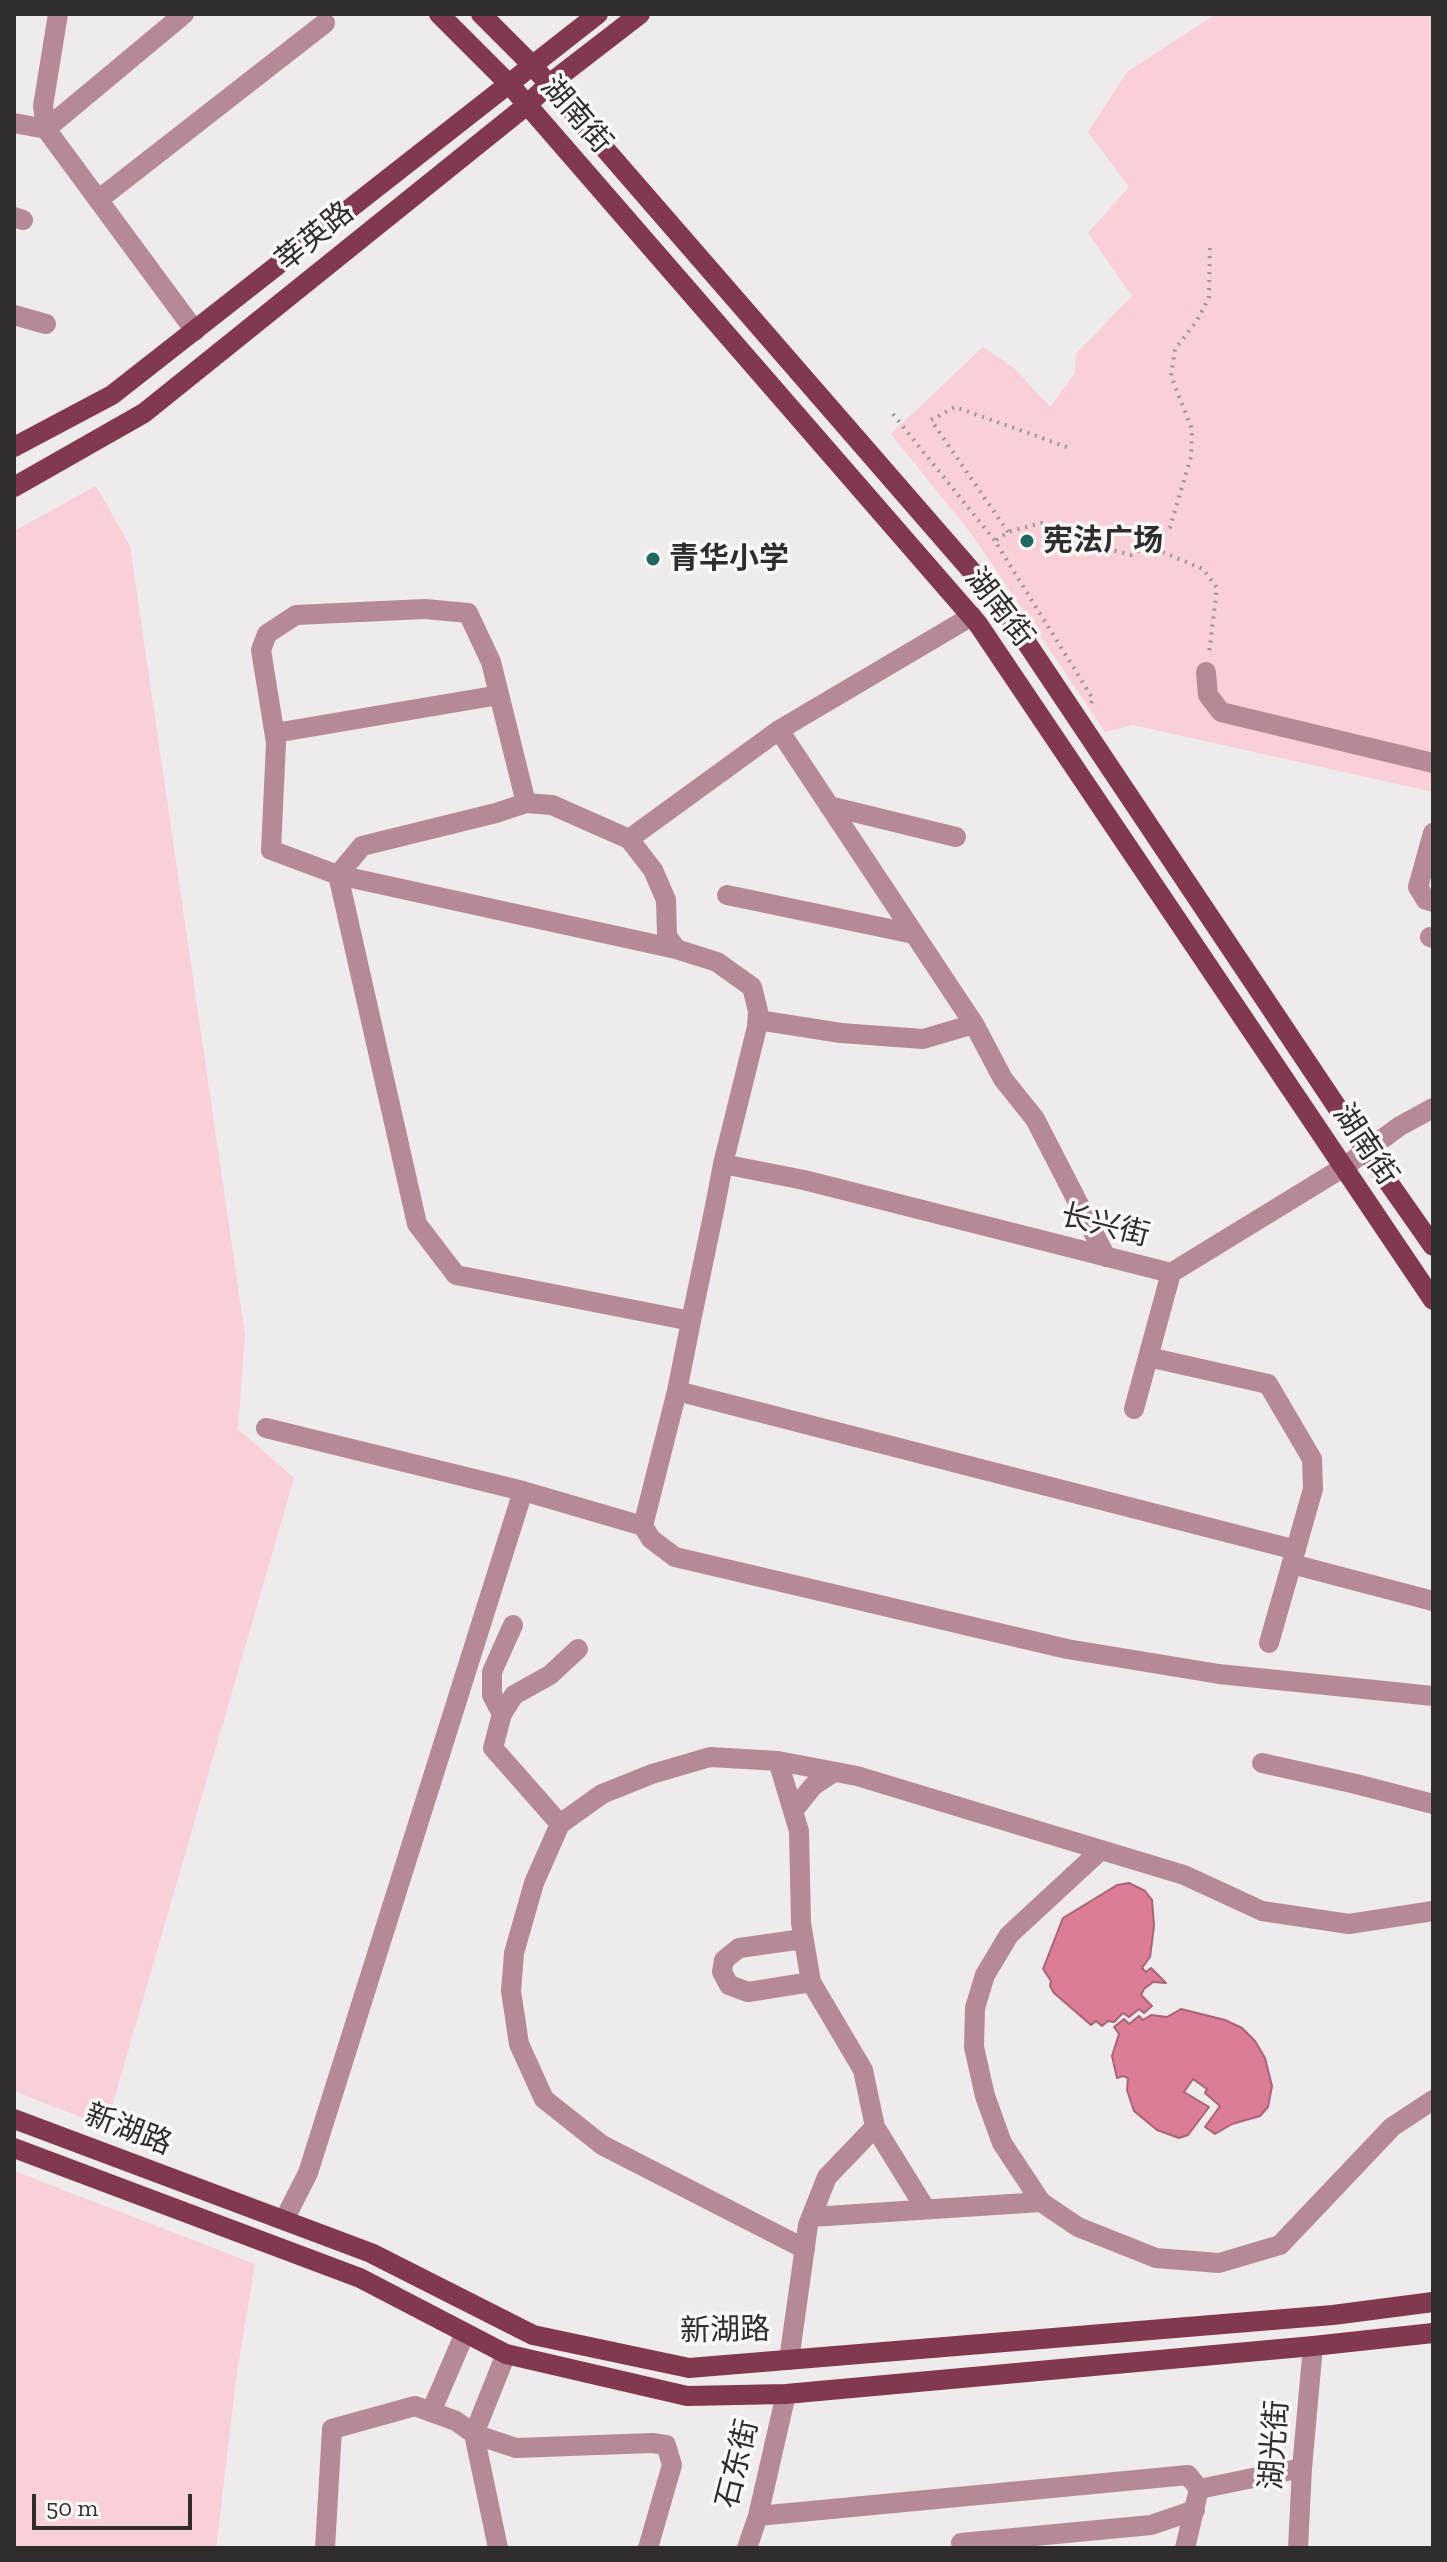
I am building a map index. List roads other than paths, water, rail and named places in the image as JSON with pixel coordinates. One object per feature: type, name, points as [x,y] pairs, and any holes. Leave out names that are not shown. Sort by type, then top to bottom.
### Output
[{"type":"main road","name":"湖南街","points":[[439,14],[510,85],[972,616],[1433,1300]]},
{"type":"main road","name":"湖南街","points":[[481,14],[532,65],[1002,606],[1433,1246]]},
{"type":"main road","name":"莘英路","points":[[14,447],[112,395],[598,14]]},
{"type":"main road","name":"莘英路","points":[[14,487],[144,413],[640,14]]},
{"type":"main road","name":"新湖路","points":[[14,2119],[371,2253],[533,2335],[689,2368],[1317,2316],[1433,2302]]},
{"type":"main road","name":"新湖路","points":[[14,2148],[360,2278],[506,2354],[687,2396],[786,2394],[1433,2333]]},
{"type":"street","points":[[58,14],[43,106],[46,129],[195,331]]},
{"type":"street","points":[[46,129],[184,14]]},
{"type":"street","points":[[98,200],[325,23]]},
{"type":"street","points":[[14,123],[46,129]]},
{"type":"street","points":[[14,315],[46,324]]},
{"type":"street","points":[[526,803],[491,662],[468,613],[425,609],[296,615],[267,634],[261,650],[275,733],[271,850],[338,875],[676,949],[717,962],[752,987],[758,1020],[723,1164],[677,1391],[643,1526]]},
{"type":"street","points":[[629,839],[779,730],[972,616]]},
{"type":"street","points":[[1206,672],[1208,695],[1221,712],[1433,763]]},
{"type":"street","points":[[275,733],[499,695]]},
{"type":"street","points":[[779,730],[974,1024],[1003,1079],[1035,1119],[1106,1257]]},
{"type":"street","points":[[338,875],[362,846],[526,803],[552,805],[629,839],[653,870],[666,900],[667,936],[676,949]]},
{"type":"street","points":[[829,806],[956,837]]},
{"type":"street","points":[[1433,833],[1418,887],[1426,900],[1433,902]]},
{"type":"street","points":[[338,875],[417,1224],[456,1275],[691,1321]]},
{"type":"street","points":[[727,895],[914,934]]},
{"type":"street","points":[[758,1020],[841,1033],[923,1039],[974,1024]]},
{"type":"street","name":"长兴街","points":[[723,1164],[804,1180],[1171,1273],[1344,1167],[1365,1149],[1433,1108]]},
{"type":"street","points":[[1134,1409],[1171,1273]]},
{"type":"street","points":[[1148,1357],[1268,1384],[1312,1459],[1313,1489],[1269,1643]]},
{"type":"street","points":[[677,1391],[1294,1557],[1433,1601]]},
{"type":"street","points":[[266,1428],[523,1491],[643,1526],[651,1539],[675,1557],[1067,1649],[1219,1674],[1433,1696]]},
{"type":"street","points":[[284,2220],[308,2173],[523,1491]]},
{"type":"street","points":[[502,1714],[492,1695],[492,1672],[513,1625]]},
{"type":"street","points":[[560,1824],[493,1748],[502,1714],[514,1695],[550,1675],[578,1649]]},
{"type":"street","points":[[805,2249],[602,2145],[544,2099],[519,2044],[511,1991],[514,1953],[534,1883],[560,1824],[602,1794],[652,1774],[710,1757],[778,1761],[857,1776],[1184,1875],[1262,1911],[1349,1924],[1433,1911]]},
{"type":"street","points":[[778,1761],[799,1831],[803,1939],[811,1982],[863,2070],[875,2127],[925,2208]]},
{"type":"street","points":[[1262,1763],[1433,1804]]},
{"type":"street","points":[[793,1811],[813,1786],[834,1772]]},
{"type":"street","points":[[1101,1850],[1009,1935],[985,1975],[975,2008],[974,2047],[985,2096],[1002,2143],[1041,2202],[1078,2227],[1156,2258],[1219,2263],[1280,2245],[1392,2127],[1433,2100]]},
{"type":"street","points":[[803,1939],[739,1948],[724,1960],[722,1972],[729,1985],[748,1992],[811,1982]]},
{"type":"street","points":[[789,2360],[811,2217],[827,2177],[875,2127]]},
{"type":"street","points":[[811,2217],[1041,2202]]},
{"type":"street","points":[[431,2412],[465,2333]]},
{"type":"street","name":"湖光街","points":[[1298,2548],[1313,2346]]},
{"type":"street","points":[[498,2548],[474,2434],[506,2354]]},
{"type":"street","name":"石东街","points":[[747,2548],[758,2516],[786,2394]]},
{"type":"street","points":[[325,2548],[332,2429],[415,2406],[456,2421],[474,2434],[516,2448],[666,2445],[672,2465],[648,2548]]},
{"type":"street","points":[[961,2543],[1151,2525],[1197,2499],[1302,2468]]},
{"type":"street","points":[[758,2516],[1188,2475],[1197,2499],[1185,2548]]},
{"type":"place","name":"宪法广场","points":[[1027,541]]},
{"type":"place","name":"青华小学","points":[[653,559]]}]
